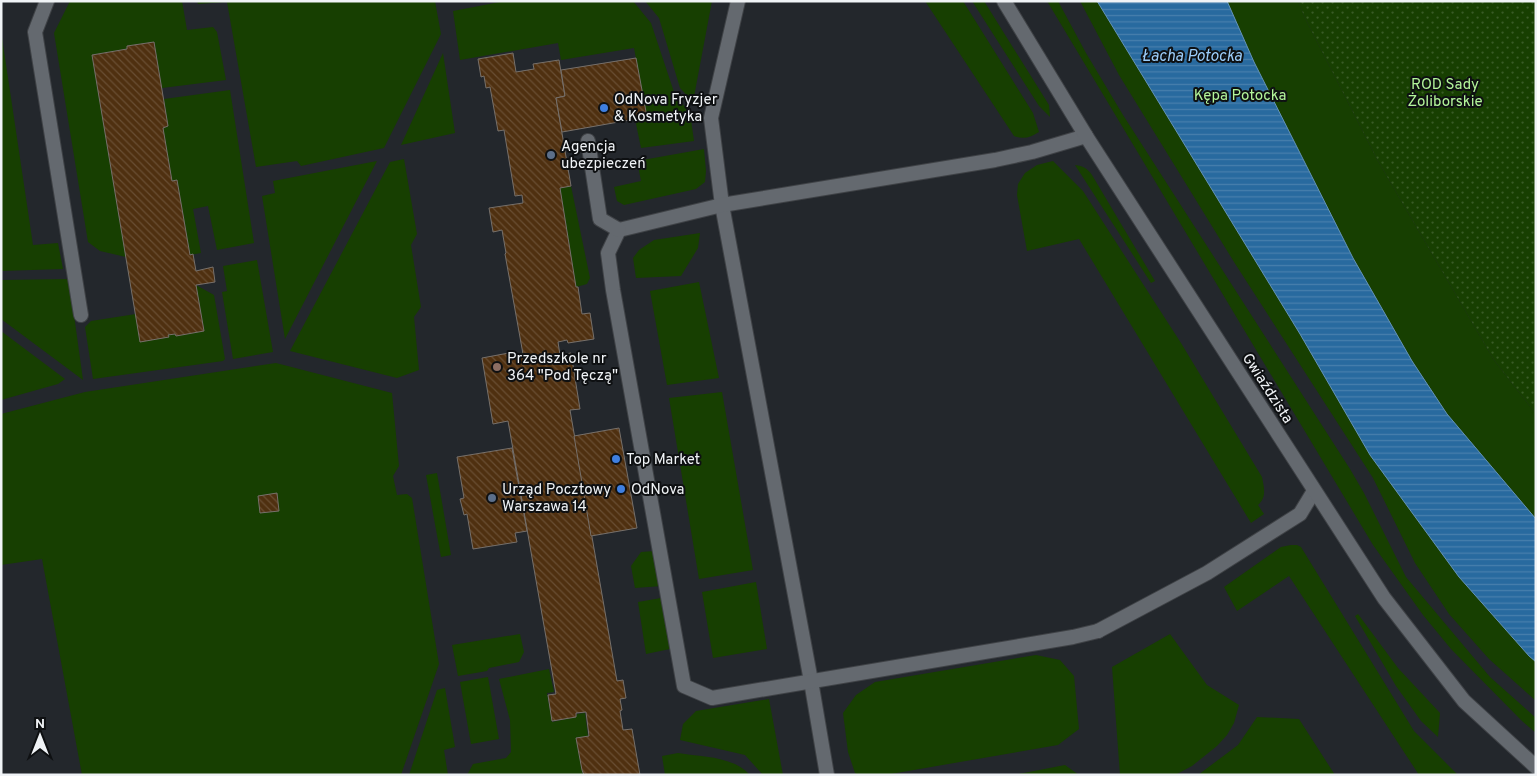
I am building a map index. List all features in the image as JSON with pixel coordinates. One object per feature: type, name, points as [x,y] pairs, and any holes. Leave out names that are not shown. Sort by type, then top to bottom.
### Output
[{"type":"street","points":[[47,1],[35,32],[81,315]]},
{"type":"street","points":[[738,1],[711,118],[722,205],[827,775]]},
{"type":"street","name":"Gwiaździsta","points":[[1004,1],[1086,136],[1384,598],[1464,701],[1536,767]]},
{"type":"street","points":[[588,141],[600,219],[619,230],[722,205],[995,160],[1032,152],[1086,136]]},
{"type":"street","points":[[619,230],[608,253],[613,290],[684,686],[712,698],[1073,637],[1098,631],[1200,577],[1300,514],[1314,491]]},
{"type":"green space","points":[[70,1],[182,1],[187,30],[213,27],[217,32],[226,80],[162,88],[154,42],[127,46],[127,49],[92,55],[126,257],[100,251],[88,242],[54,33]]},
{"type":"green space","points":[[197,1],[435,1],[441,34],[384,148],[301,166],[297,161],[256,167],[227,2],[198,4]]},
{"type":"green space","points":[[505,1],[633,1],[651,23],[675,95],[690,113],[694,141],[641,148],[635,119],[647,117],[634,48],[561,60],[558,43],[460,60],[453,11]]},
{"type":"green space","points":[[645,1],[712,1],[693,102],[680,88],[659,18]]},
{"type":"green space","points":[[925,1],[963,1],[1033,113],[1039,132],[1021,138],[1014,136]]},
{"type":"green space","points":[[972,1],[984,1],[1049,105],[1050,117],[1039,106]]},
{"type":"green space","points":[[1047,1],[1058,1],[1123,115],[1350,469],[1406,577],[1490,677],[1536,718],[1536,733],[1451,649],[1423,615],[1373,545]]},
{"type":"green space","name":"Kępa Potocka","points":[[1080,1],[1298,1],[1378,161],[1494,360],[1536,414],[1536,701],[1489,659],[1449,614],[1415,563],[1373,478],[1234,262],[1119,75]]},
{"type":"green space","name":"ROD Sady Żoliborskie","points":[[1298,1],[1536,1],[1536,414],[1494,360],[1378,161]]},
{"type":"green space","points":[[1,31],[33,245],[58,243],[63,269],[1,271]]},
{"type":"green space","points":[[443,53],[455,133],[401,145]]},
{"type":"green space","points":[[230,90],[254,243],[217,250],[208,206],[193,209],[201,253],[190,255],[177,180],[172,181],[163,128],[168,126],[164,99]]},
{"type":"green space","points":[[704,149],[705,182],[696,189],[624,205],[617,201],[614,187],[641,181],[637,161]]},
{"type":"green space","points":[[404,159],[417,234],[411,245],[421,307],[414,317],[419,370],[397,378],[290,351],[390,162]]},
{"type":"green space","points":[[377,161],[285,339],[262,196],[275,193],[273,181]]},
{"type":"green space","points":[[1053,161],[1083,191],[1181,343],[1262,477],[1264,496],[1258,505],[1264,514],[1251,523],[1079,239],[1027,251],[1017,195],[1018,184],[1025,173],[1037,165]]},
{"type":"green space","points":[[1075,165],[1085,168],[1092,175],[1155,281],[1151,283]]},
{"type":"green space","points":[[571,186],[590,278],[587,284],[576,287],[560,188]]},
{"type":"green space","points":[[700,233],[698,248],[681,276],[636,278],[633,258],[639,250],[654,240]]},
{"type":"green space","points":[[257,260],[273,352],[233,359],[222,292],[227,291],[223,266]]},
{"type":"green space","points":[[69,279],[83,380],[1,319],[1,280]]},
{"type":"green space","points":[[699,282],[719,378],[667,385],[650,291]]},
{"type":"green space","points":[[196,285],[214,295],[225,359],[223,361],[93,379],[85,327],[91,321],[136,314],[169,337],[168,335],[175,334],[176,336],[204,331]]},
{"type":"green space","points":[[1,331],[65,379],[58,384],[1,400]]},
{"type":"green space","points":[[276,363],[392,393],[399,466],[393,476],[397,495],[407,494],[412,498],[439,664],[401,775],[82,775],[42,559],[1,565],[1,414],[85,392]]},
{"type":"green space","points":[[722,392],[753,570],[699,579],[669,398]]},
{"type":"green space","points":[[437,473],[451,555],[441,557],[426,475]]},
{"type":"green space","points":[[1291,545],[1301,547],[1414,731],[1458,775],[1419,775],[1289,576],[1237,611],[1224,587],[1281,547]]},
{"type":"green space","points":[[654,551],[662,586],[635,588],[631,566],[641,552]]},
{"type":"green space","points":[[756,582],[767,649],[713,658],[702,592]]},
{"type":"green space","points":[[661,598],[670,649],[646,654],[638,602]]},
{"type":"green space","points":[[1358,614],[1398,668],[1440,713],[1438,737],[1421,721],[1396,686],[1355,616]]},
{"type":"green space","points":[[520,634],[524,652],[519,662],[489,668],[487,671],[458,676],[452,645]]},
{"type":"green space","points":[[1170,634],[1207,685],[1239,705],[1234,723],[1227,735],[1217,746],[1192,766],[1175,775],[1120,775],[1112,667]]},
{"type":"green space","points":[[1036,655],[1060,660],[1074,676],[1079,729],[1058,745],[885,775],[858,775],[855,773],[848,752],[843,713],[856,695],[875,682]]},
{"type":"green space","points":[[549,669],[554,692],[547,693],[552,722],[585,713],[588,736],[576,738],[583,775],[467,775],[473,764],[506,758],[511,752],[510,720],[499,679]]},
{"type":"green space","points":[[488,677],[499,739],[471,744],[460,682]]},
{"type":"green space","points":[[445,688],[455,747],[444,750],[448,775],[409,775],[437,690]]},
{"type":"green space","points":[[769,699],[783,775],[763,775],[745,755],[680,740],[683,724],[696,711]]},
{"type":"green space","points":[[1257,717],[1299,719],[1335,775],[1198,775],[1238,745]]},
{"type":"green space","points":[[678,753],[717,758],[735,764],[750,775],[665,775],[662,756]]},
{"type":"green space","points":[[1065,765],[1079,775],[1014,775]]},
{"type":"water","name":"Łacha Potocka","points":[[1097,1],[1227,1],[1254,62],[1353,258],[1412,361],[1447,414],[1536,519],[1536,662],[1459,577],[1370,455],[1300,334]]},
{"type":"building","points":[[154,42],[168,126],[163,128],[172,181],[177,180],[190,255],[193,254],[196,271],[213,267],[215,282],[196,285],[204,331],[176,336],[175,334],[168,335],[169,337],[140,342],[92,55],[127,49],[127,46]]},
{"type":"building","points":[[513,53],[516,72],[534,69],[533,64],[559,60],[565,96],[556,98],[571,186],[560,188],[582,314],[590,313],[594,339],[568,343],[567,340],[558,342],[560,355],[571,353],[580,409],[570,410],[617,681],[623,680],[626,698],[620,699],[623,730],[632,729],[640,775],[584,775],[576,738],[589,736],[586,712],[576,713],[576,717],[552,721],[548,695],[556,694],[508,421],[493,424],[482,358],[514,352],[515,355],[523,354],[502,230],[493,232],[489,208],[523,203],[522,195],[515,196],[504,130],[498,131],[490,87],[486,88],[484,76],[481,77],[478,59]]},
{"type":"building","points":[[636,58],[647,117],[562,132],[556,98],[565,96],[561,70]]},
{"type":"building","points":[[619,428],[637,528],[591,536],[574,436]]},
{"type":"building","name":"Urząd Pocztowy Warszawa 14","points":[[512,448],[527,531],[515,533],[517,542],[473,549],[467,514],[464,515],[460,499],[464,498],[457,457]]},
{"type":"building","points":[[277,493],[279,511],[260,513],[258,496]]},
{"type":"place","name":"OdNova Fryzjer & Kosmetyka","points":[[604,108]]},
{"type":"place","name":"Agencja ubezpieczeń","points":[[551,155]]},
{"type":"place","name":"Przedszkole nr 364 \"Pod Tęczą\"","points":[[497,367]]},
{"type":"place","name":"Top Market","points":[[616,459]]},
{"type":"place","name":"OdNova","points":[[621,489]]},
{"type":"place","name":"Urząd Pocztowy Warszawa 14","points":[[492,498]]}]
